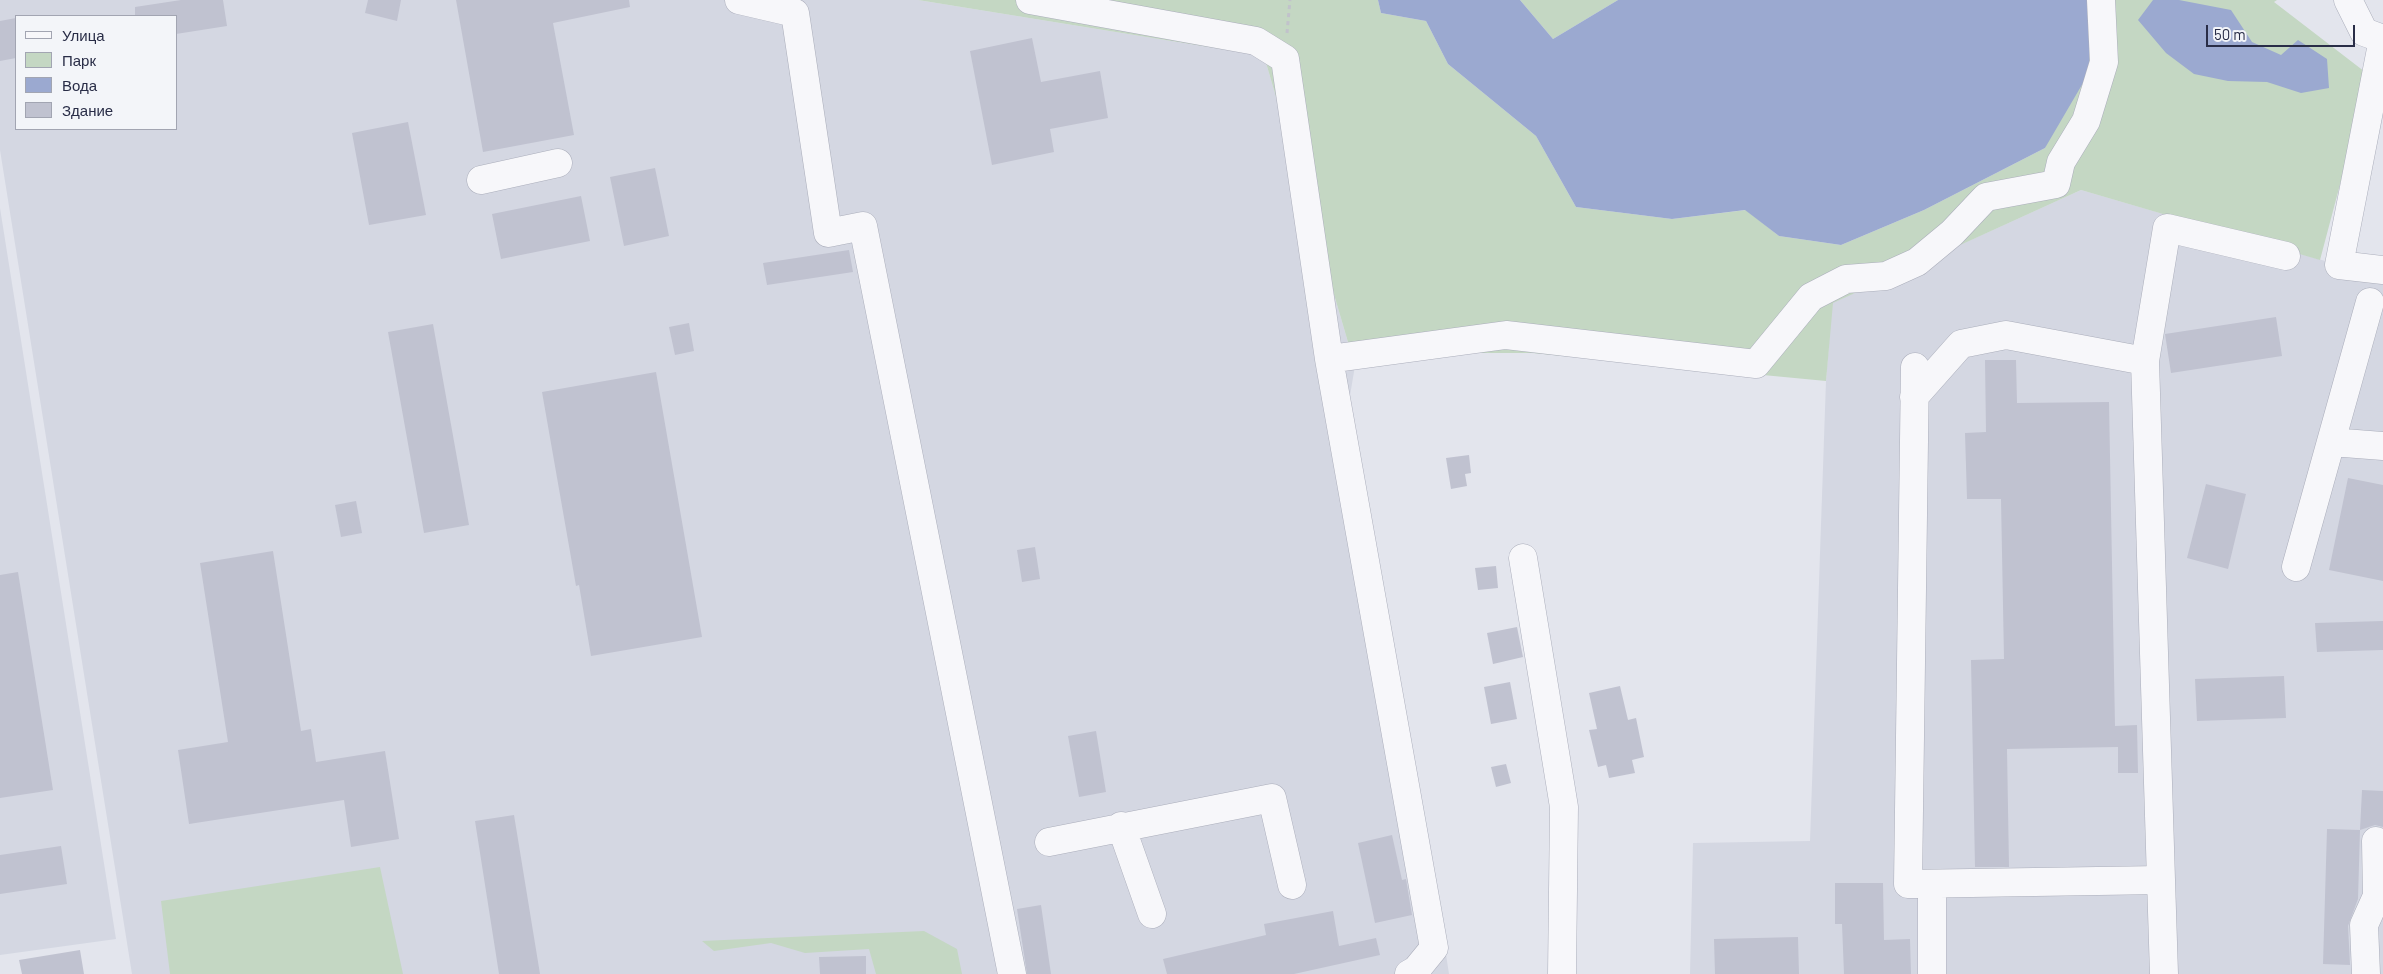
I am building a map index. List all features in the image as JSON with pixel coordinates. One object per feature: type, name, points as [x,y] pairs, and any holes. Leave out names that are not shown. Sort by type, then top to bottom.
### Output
[{"type":"street","points":[[739,0],[795,13],[828,233],[863,226],[1012,974]]},
{"type":"street","points":[[1030,0],[1256,41],[1285,59],[1329,359],[1434,948],[1416,970],[1409,974]]},
{"type":"street","points":[[1329,359],[1506,335],[1756,364],[1811,296],[1846,280],[1886,276],[1917,262],[1952,233],[1986,197],[2056,184],[2061,162],[2086,120],[2104,62],[2101,0]]},
{"type":"street","points":[[2348,0],[2364,32],[2383,39],[2339,265],[2383,270]]},
{"type":"street","points":[[481,180],[558,163]]},
{"type":"street","points":[[2164,974],[2145,361],[2167,228],[2286,256]]},
{"type":"street","points":[[2296,567],[2331,442],[2371,343],[2370,302]]},
{"type":"street","points":[[1914,397],[1961,344],[2006,335],[2145,361]]},
{"type":"street","points":[[1914,367],[1908,884],[2161,880]]},
{"type":"street","points":[[2331,442],[2383,446]]},
{"type":"street","points":[[1523,558],[1564,807],[1562,974]]},
{"type":"street","points":[[1049,842],[1121,826],[1272,798],[1292,885]]},
{"type":"street","points":[[1121,826],[1152,914]]},
{"type":"street","points":[[2366,974],[2364,925],[2377,896],[2376,841]]},
{"type":"street","points":[[1932,884],[1932,974]]},
{"type":"path","points":[[1285,59],[1290,0]]},
{"type":"shaded area","points":[[0,0],[918,0],[1264,56],[1355,366],[1347,413],[1437,896],[1449,974],[132,974],[0,150]]},
{"type":"shaded area","points":[[2081,190],[2339,265],[2383,270],[2383,974],[1690,974],[1693,843],[1810,841],[1826,381],[1832,303]]},
{"type":"shaded area","points":[[0,208],[116,939],[0,955]]},
{"type":"green space","points":[[918,0],[1378,0],[1381,13],[1426,21],[1448,64],[1536,136],[1576,207],[1672,219],[1746,210],[1779,236],[1841,245],[1924,210],[2045,148],[2088,0],[2277,0],[2274,2],[2369,75],[2320,260],[2081,190],[1833,303],[1826,381],[1532,353],[1460,353],[1355,366],[1264,56]]},
{"type":"green space","points":[[1520,0],[1618,0],[1553,39]]},
{"type":"green space","points":[[380,867],[403,974],[170,974],[161,901]]},
{"type":"green space","points":[[924,931],[957,949],[962,974],[876,974],[869,949],[805,953],[771,943],[714,951],[702,941]]},
{"type":"water","points":[[1378,0],[1520,0],[1553,39],[1618,0],[2088,0],[2090,71],[2045,148],[1924,210],[1841,245],[1779,236],[1745,210],[1672,219],[1576,207],[1536,136],[1448,64],[1426,21],[1381,13]]},
{"type":"water","points":[[2153,0],[2179,0],[2231,10],[2252,42],[2281,55],[2298,40],[2327,59],[2329,88],[2301,93],[2267,82],[2228,81],[2194,74],[2166,53],[2138,20]]},
{"type":"building","points":[[181,0],[223,0],[227,26],[178,34],[178,15],[135,15],[135,7]]},
{"type":"building","points":[[368,0],[401,0],[397,21],[365,13]]},
{"type":"building","points":[[456,0],[629,0],[630,7],[553,23],[574,135],[483,152]]},
{"type":"building","points":[[15,18],[15,58],[0,61],[0,21]]},
{"type":"building","points":[[1032,38],[1041,82],[1100,71],[1108,118],[1050,129],[1054,152],[992,165],[970,51]]},
{"type":"building","points":[[408,122],[426,215],[369,225],[352,133]]},
{"type":"building","points":[[655,168],[669,236],[624,246],[610,177]]},
{"type":"building","points":[[581,196],[590,241],[501,259],[492,214]]},
{"type":"building","points":[[849,250],[853,272],[767,285],[763,263]]},
{"type":"building","points":[[2276,317],[2282,356],[2171,373],[2165,334]]},
{"type":"building","points":[[689,323],[694,351],[675,355],[669,327]]},
{"type":"building","points":[[433,324],[469,525],[424,533],[388,332]]},
{"type":"building","points":[[1985,360],[2016,360],[2017,403],[2109,402],[2115,726],[2137,725],[2138,773],[2118,773],[2118,747],[2007,749],[2009,867],[1975,867],[1971,660],[2004,659],[2001,499],[1967,499],[1965,433],[1986,432]]},
{"type":"building","points":[[656,372],[702,637],[591,656],[579,585],[576,586],[542,392]]},
{"type":"building","points":[[1469,455],[1471,473],[1465,474],[1467,486],[1451,489],[1446,458]]},
{"type":"building","points":[[2348,478],[2383,485],[2383,581],[2329,570]]},
{"type":"building","points":[[2206,484],[2246,494],[2228,569],[2187,558]]},
{"type":"building","points":[[356,501],[362,533],[341,537],[335,505]]},
{"type":"building","points":[[1035,547],[1040,579],[1022,582],[1017,550]]},
{"type":"building","points":[[273,551],[301,731],[311,729],[316,762],[385,751],[399,839],[351,847],[344,800],[189,824],[178,750],[228,742],[200,563]]},
{"type":"building","points":[[1496,566],[1498,588],[1478,590],[1475,568]]},
{"type":"building","points":[[18,572],[53,790],[0,798],[0,575]]},
{"type":"building","points":[[2383,621],[2383,650],[2317,652],[2315,623]]},
{"type":"building","points":[[1517,627],[1523,657],[1493,664],[1487,633]]},
{"type":"building","points":[[2284,676],[2286,718],[2197,721],[2195,679]]},
{"type":"building","points":[[1510,682],[1517,719],[1491,724],[1484,687]]},
{"type":"building","points":[[1620,686],[1628,720],[1636,718],[1644,757],[1632,760],[1635,773],[1609,778],[1606,765],[1598,767],[1589,730],[1597,729],[1589,693]]},
{"type":"building","points":[[1096,731],[1106,792],[1079,797],[1068,736]]},
{"type":"building","points":[[1506,764],[1511,783],[1496,787],[1491,767]]},
{"type":"building","points":[[2362,790],[2383,791],[2383,827],[2375,825],[2360,830]]},
{"type":"building","points":[[514,815],[540,974],[499,974],[475,821]]},
{"type":"building","points":[[2327,829],[2360,830],[2358,899],[2348,926],[2350,965],[2323,964]]},
{"type":"building","points":[[1392,835],[1402,880],[1406,879],[1412,915],[1375,923],[1358,843]]},
{"type":"building","points":[[61,846],[67,884],[0,894],[0,855]]},
{"type":"building","points":[[1835,883],[1883,883],[1884,940],[1910,939],[1911,974],[1844,974],[1842,924],[1835,924]]},
{"type":"building","points":[[1041,905],[1051,974],[1027,974],[1017,909]]},
{"type":"building","points":[[1333,911],[1339,946],[1376,938],[1380,955],[1294,974],[1167,974],[1163,959],[1266,935],[1264,924]]},
{"type":"building","points":[[1798,937],[1799,974],[1715,974],[1714,939]]},
{"type":"building","points":[[80,950],[84,974],[22,974],[19,960]]},
{"type":"building","points":[[866,956],[866,974],[820,974],[819,957]]}]
